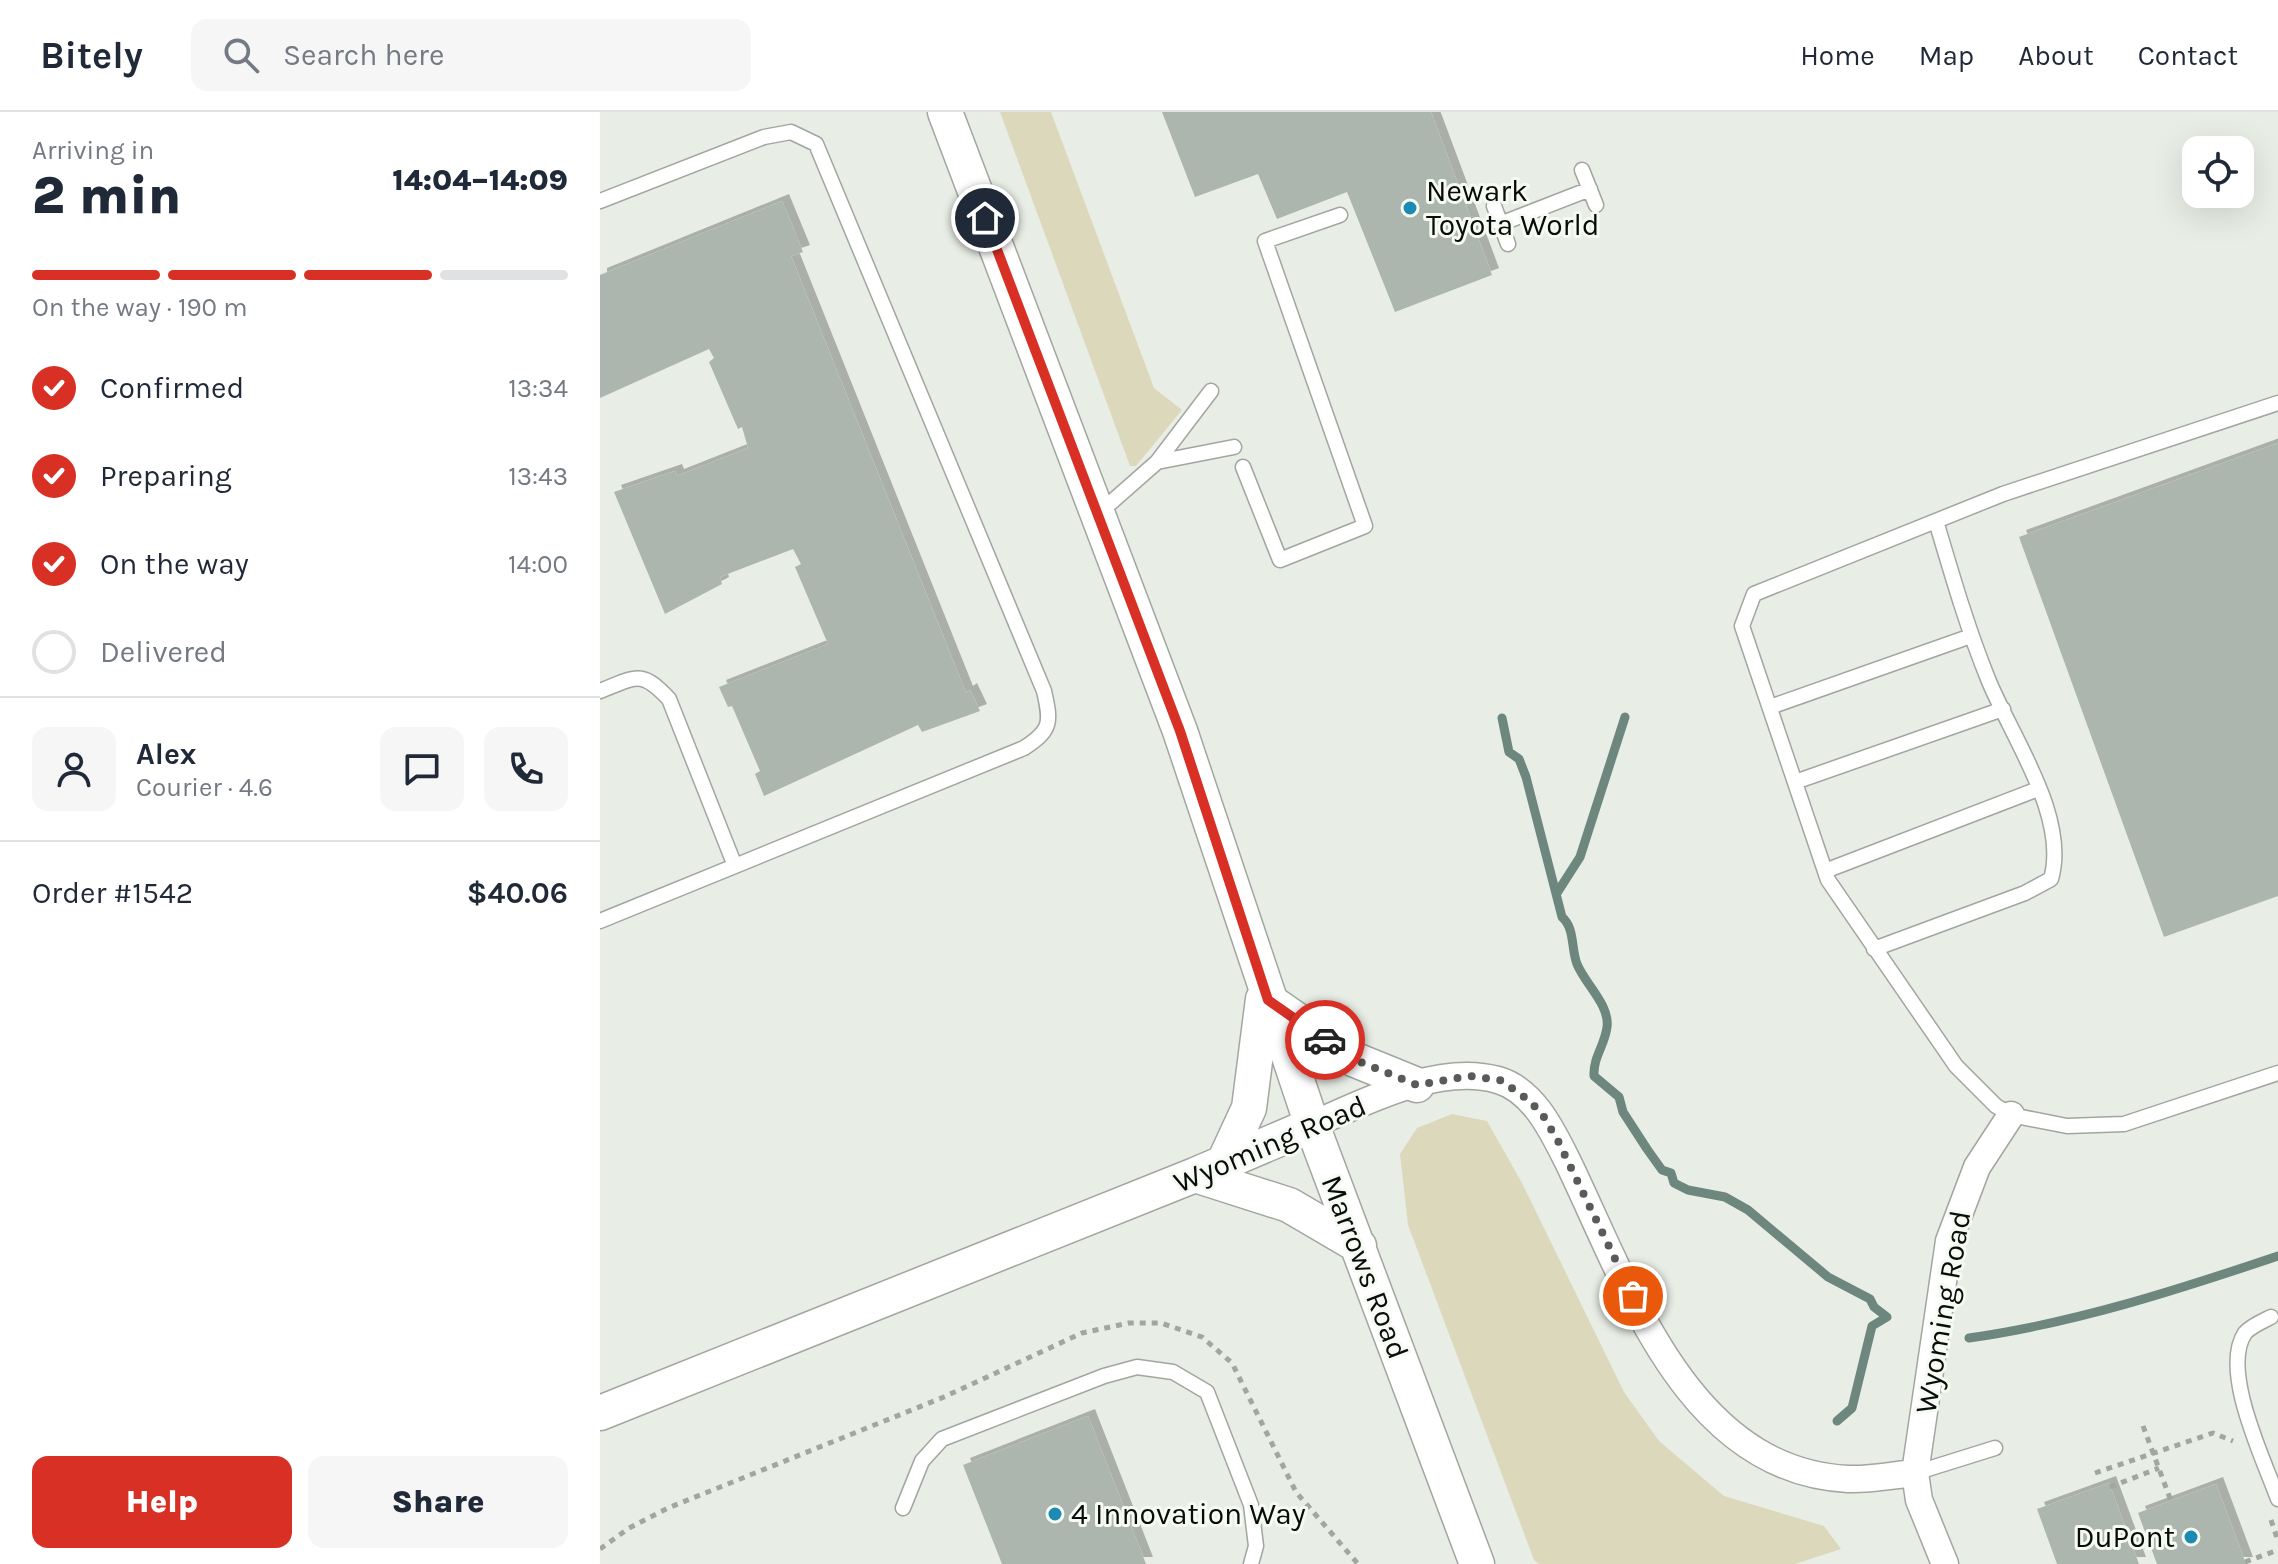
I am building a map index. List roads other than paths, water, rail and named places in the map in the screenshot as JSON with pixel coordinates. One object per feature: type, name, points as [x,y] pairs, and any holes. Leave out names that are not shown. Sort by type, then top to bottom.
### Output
[{"type":"street","name":"Marrows Road","points":[[945,118],[1180,731],[1312,1125],[1477,1564]]},
{"type":"street","points":[[1359,1246],[1289,1205],[1210,1168],[1249,1108],[1266,994],[1353,1059],[1417,1085]]},
{"type":"street","name":"Wyoming Road","points":[[600,1413],[1312,1125],[1417,1085],[1470,1076],[1500,1080],[1541,1112],[1658,1348],[1708,1414],[1736,1439],[1770,1459],[1807,1472],[1848,1479],[1915,1473]]},
{"type":"street","name":"Wyoming Road","points":[[1945,1564],[1919,1500],[1915,1473],[1949,1241],[1977,1167],[2011,1115]]},
{"type":"lane","points":[[600,201],[764,137],[791,132],[816,144],[1044,691],[1050,718],[1043,736],[1024,748],[600,921]]},
{"type":"lane","points":[[1582,170],[1596,205]]},
{"type":"lane","points":[[1500,224],[1590,189]]},
{"type":"lane","points":[[1494,206],[1508,244]]},
{"type":"lane","points":[[1243,467],[1280,560],[1365,526],[1265,241],[1340,215]]},
{"type":"lane","points":[[1096,516],[1157,462],[1211,391]]},
{"type":"lane","points":[[2278,403],[2003,494],[1754,594],[1742,626],[1825,871],[1874,949],[1956,1066],[1996,1106],[2011,1115],[2067,1126],[2124,1124],[2278,1073]]},
{"type":"lane","points":[[1157,462],[1234,447]]},
{"type":"lane","points":[[1874,949],[2025,893],[2051,879],[2058,857],[2038,789],[1971,636],[1936,521]]},
{"type":"lane","points":[[1770,707],[1971,636]]},
{"type":"lane","points":[[600,691],[639,676],[651,680],[669,699],[735,866]]},
{"type":"lane","points":[[1795,782],[2003,709]]},
{"type":"lane","points":[[1825,871],[2038,789]]},
{"type":"lane","points":[[2271,1317],[2247,1331],[2237,1349],[2237,1372],[2244,1403],[2278,1499]]},
{"type":"lane","points":[[903,1508],[922,1461],[942,1439],[1115,1373],[1137,1367],[1173,1372],[1207,1392],[1251,1505],[1256,1546],[1251,1564]]},
{"type":"lane","points":[[2221,1375],[2237,1372]]},
{"type":"lane","points":[[1915,1473],[1995,1448]]},
{"type":"waterway","points":[[1557,893],[1580,857],[1625,717]]},
{"type":"waterway","points":[[1502,718],[1509,752],[1519,759],[1526,777],[1577,964],[1605,1011],[1606,1033],[1595,1063],[1594,1076],[1619,1097],[1623,1112],[1662,1170],[1671,1173],[1674,1183],[1688,1190],[1725,1197],[1748,1210],[1828,1277],[1870,1299],[1874,1307],[1887,1317],[1872,1326],[1852,1408],[1837,1421]]},
{"type":"waterway","points":[[1969,1338],[2087,1314],[2278,1256]]},
{"type":"place","name":"Newark Toyota World","points":[[1410,208]]},
{"type":"place","name":"4 Innovation Way","points":[[1055,1514]]},
{"type":"place","name":"DuPont","points":[[2191,1537]]}]
